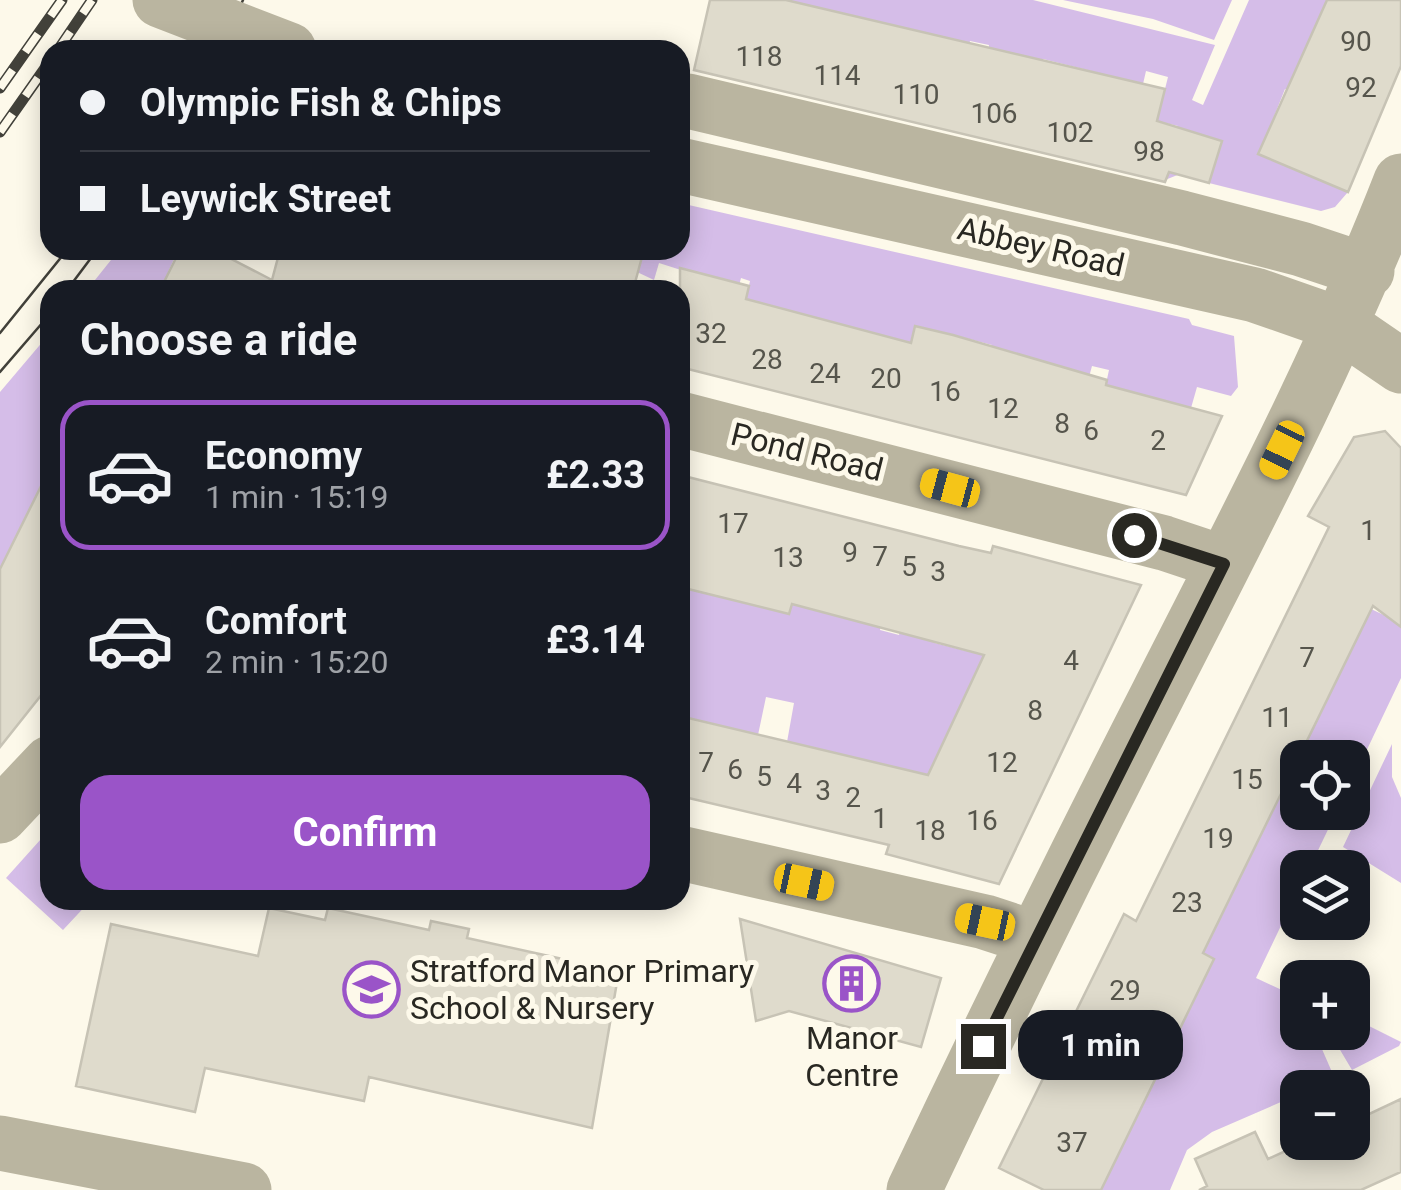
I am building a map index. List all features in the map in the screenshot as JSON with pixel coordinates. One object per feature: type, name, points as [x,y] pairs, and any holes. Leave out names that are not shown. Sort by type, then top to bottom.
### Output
[{"type":"street","points":[[160,0],[263,40]]},
{"type":"street","name":"Abbey Road","points":[[690,101],[1201,223],[1367,271]]},
{"type":"street","name":"Abbey Road","points":[[690,167],[1254,295],[1341,326],[1401,366]]},
{"type":"street","points":[[914,1190],[1034,938],[1341,326],[1401,181]]},
{"type":"street","name":"Pond Road","points":[[690,423],[1149,539],[1224,564]]},
{"type":"street","points":[[0,816],[40,774]]},
{"type":"street","points":[[690,855],[985,922],[1034,938]]},
{"type":"street","points":[[0,1142],[244,1190]]},
{"type":"shaded area","points":[[774,0],[1033,0],[1215,45],[1192,100],[1203,105],[1249,0],[1353,0],[1322,104],[1285,89],[1267,134],[1289,143],[1295,170],[1348,192],[1335,207],[1321,211],[1209,183],[1222,141],[1180,174],[1165,180],[1178,126],[1157,121],[1168,77],[1146,71],[1143,84],[1043,59],[1035,91],[988,54],[989,45],[970,41],[962,73]]},
{"type":"shaded area","points":[[1063,0],[1232,0],[1214,40],[1153,19]]},
{"type":"shaded area","points":[[690,205],[1189,319],[1192,325],[1234,336],[1238,387],[1231,396],[1197,387],[1191,408],[1104,393],[1109,370],[1092,366],[1086,388],[986,370],[992,345],[954,335],[948,355],[915,327],[911,343],[746,300],[750,281],[741,278],[736,297],[709,279],[659,263],[654,280],[637,272],[640,260],[690,260]]},
{"type":"shaded area","points":[[111,260],[174,260],[164,280],[95,280]]},
{"type":"shaded area","points":[[40,345],[40,498],[17,536],[0,593],[0,392]]},
{"type":"shaded area","points":[[690,558],[788,614],[792,604],[883,612],[880,630],[899,635],[909,594],[939,627],[935,643],[966,651],[1042,592],[966,694],[953,722],[940,782],[787,742],[794,703],[766,697],[758,735],[690,718]]},
{"type":"shaded area","points":[[1401,602],[1401,678],[1370,743],[1370,740],[1307,740],[1371,609],[1388,617]]},
{"type":"shaded area","points":[[1392,744],[1392,777],[1401,798],[1401,883],[1370,864],[1370,850],[1343,847],[1351,830],[1370,830],[1370,790]]},
{"type":"shaded area","points":[[1280,776],[1280,830],[1328,830],[1318,850],[1280,850],[1280,928],[1256,978],[1280,989],[1280,1050],[1322,1050],[1331,1070],[1280,1070],[1280,1102],[1212,1132],[1187,1150],[1170,1190],[1101,1190],[1214,959],[1137,921]]},
{"type":"shaded area","points":[[40,840],[40,909],[6,878]]},
{"type":"shaded area","points":[[41,910],[82,910],[63,930]]},
{"type":"shaded area","points":[[1370,1026],[1401,1042],[1399,1046],[1352,1070],[1340,1050],[1370,1050]]},
{"type":"building","points":[[710,0],[786,0],[1165,89],[1157,121],[1222,141],[1209,183],[1169,172],[1165,182],[694,70]]},
{"type":"building","points":[[1327,0],[1401,0],[1401,66],[1348,192],[1258,154]]},
{"type":"building","points":[[175,260],[233,260],[272,280],[165,280]]},
{"type":"building","points":[[277,260],[641,260],[636,280],[272,280]]},
{"type":"building","points":[[680,268],[749,286],[746,299],[911,343],[915,326],[953,335],[1107,380],[1106,385],[1222,416],[1186,495],[690,370],[690,280],[680,280]]},
{"type":"building","points":[[1385,431],[1401,448],[1401,627],[1373,606],[1307,740],[1280,740],[1280,796],[1203,953],[1214,959],[1101,1190],[1044,1190],[999,1168],[1124,914],[1136,921],[1329,527],[1308,516],[1354,437]]},
{"type":"building","points":[[690,478],[959,546],[991,553],[993,546],[1141,585],[999,884],[886,854],[889,845],[690,798],[690,718],[928,775],[984,655],[792,604],[789,614],[690,589]]},
{"type":"building","points":[[40,488],[40,697],[0,747],[0,569]]},
{"type":"building","points":[[269,910],[325,920],[328,910],[337,910],[429,930],[431,921],[469,929],[467,938],[567,960],[564,970],[617,982],[592,1128],[369,1077],[364,1101],[205,1068],[195,1112],[76,1086],[111,924],[258,956]]},
{"type":"building","name":"Manor Centre","points":[[740,919],[941,978],[921,1047],[789,1011],[756,1021]]},
{"type":"building","points":[[1401,1099],[1401,1172],[1361,1190],[1199,1190],[1207,1186],[1195,1159],[1255,1132],[1268,1159],[1280,1153],[1280,1160],[1370,1160],[1370,1114]]},
{"type":"tram line","points":[[204,40],[224,0]]},
{"type":"tram line","points":[[225,40],[243,0]]},
{"type":"tram line","points":[[43,280],[59,260]]},
{"type":"tram line","points":[[74,280],[90,260]]},
{"type":"tram line","points":[[0,333],[40,283]]},
{"type":"tram line","points":[[0,372],[40,326]]},
{"type":"railway","points":[[0,88],[62,0]]},
{"type":"railway","points":[[65,40],[92,0]]},
{"type":"railway","points":[[0,132],[40,75]]},
{"type":"place","name":"Manor Centre","points":[[852,984]]},
{"type":"place","name":"Stratford Manor Primary School & Nursery","points":[[371,989]]},
{"type":"route","points":[[983,1046],[1224,564],[1134,535]]}]
